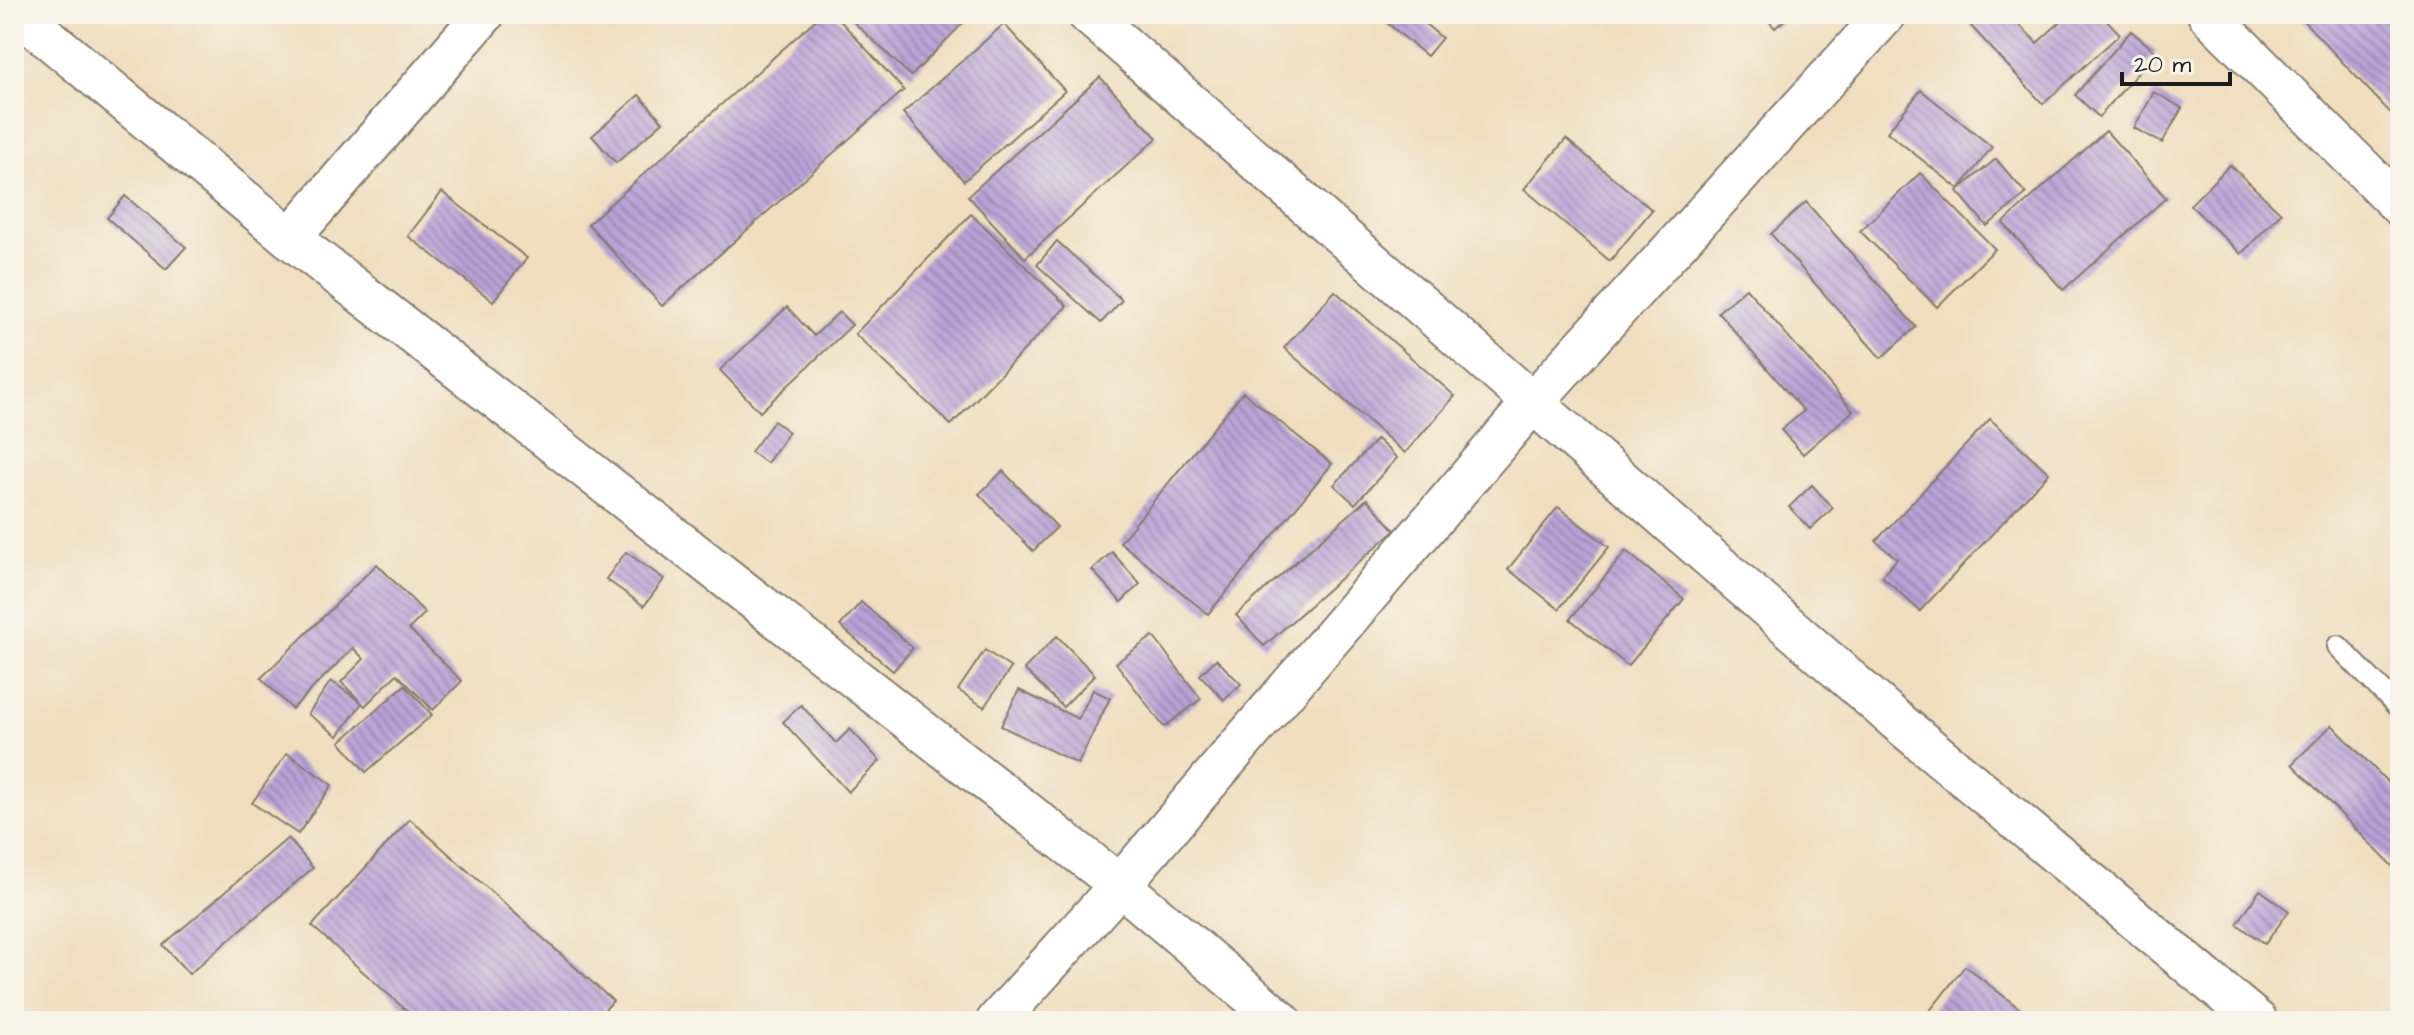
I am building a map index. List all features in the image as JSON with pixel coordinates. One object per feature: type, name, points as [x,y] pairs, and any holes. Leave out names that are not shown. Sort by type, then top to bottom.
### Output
[{"type":"street","points":[[19,14],[290,238],[1120,885],[1281,1021]]},
{"type":"street","points":[[290,238],[484,14]]},
{"type":"street","points":[[1088,14],[1897,721],[2257,1021]]},
{"type":"street","points":[[997,1021],[1120,885],[1533,402],[1886,14]]},
{"type":"street","points":[[2208,14],[2400,206]]},
{"type":"lane","points":[[2338,646],[2400,709]]},
{"type":"building","points":[[822,14],[834,14],[904,90],[662,306],[588,224]]},
{"type":"building","points":[[845,14],[972,14],[911,76]]},
{"type":"building","points":[[1376,14],[1413,14],[1442,38],[1427,56]]},
{"type":"building","points":[[1762,14],[1791,14],[1775,28]]},
{"type":"building","points":[[1983,14],[2009,14],[2037,43],[2069,14],[2101,14],[2120,34],[2043,104],[1970,25]]},
{"type":"building","points":[[2297,14],[2389,14],[2400,25],[2400,123]]},
{"type":"building","points":[[1004,24],[1065,91],[964,181],[903,113]]},
{"type":"building","points":[[2131,31],[2156,52],[2099,117],[2075,95]]},
{"type":"building","points":[[1100,77],[1157,138],[1025,258],[968,196]]},
{"type":"building","points":[[1921,90],[1992,147],[1959,189],[1887,132]]},
{"type":"building","points":[[2154,92],[2182,108],[2162,143],[2134,128]]},
{"type":"building","points":[[639,95],[663,122],[616,163],[592,136]]},
{"type":"building","points":[[2106,131],[2166,198],[2063,290],[2003,223]]},
{"type":"building","points":[[1566,139],[1652,210],[1610,261],[1524,189]]},
{"type":"building","points":[[1996,159],[2026,194],[1987,226],[1957,191]]},
{"type":"building","points":[[2230,165],[2281,213],[2241,254],[2190,205]]},
{"type":"building","points":[[1920,173],[1995,249],[1937,307],[1860,231]]},
{"type":"building","points":[[442,192],[527,258],[493,301],[408,236]]},
{"type":"building","points":[[125,196],[186,247],[166,269],[107,218]]},
{"type":"building","points":[[1806,202],[1916,327],[1881,358],[1771,234]]},
{"type":"building","points":[[971,214],[1067,306],[951,425],[855,334]]},
{"type":"building","points":[[1057,241],[1122,300],[1101,323],[1037,265]]},
{"type":"building","points":[[1746,288],[1853,411],[1803,454],[1781,430],[1804,411],[1718,312]]},
{"type":"building","points":[[1335,291],[1455,396],[1405,453],[1284,348]]},
{"type":"building","points":[[787,307],[814,336],[839,312],[852,325],[760,412],[720,370]]},
{"type":"building","points":[[1243,392],[1332,464],[1208,614],[1120,542]]},
{"type":"building","points":[[1990,419],[2049,473],[1920,611],[1882,576],[1897,559],[1876,541]]},
{"type":"building","points":[[774,421],[789,432],[767,463],[751,452]]},
{"type":"building","points":[[1377,439],[1397,458],[1355,504],[1334,485]]},
{"type":"building","points":[[1003,471],[1057,527],[1033,551],[979,494]]},
{"type":"building","points":[[1812,485],[1833,508],[1810,529],[1789,507]]},
{"type":"building","points":[[1367,499],[1395,530],[1264,646],[1236,615]]},
{"type":"building","points":[[1558,507],[1609,547],[1559,609],[1508,569]]},
{"type":"building","points":[[1626,551],[1684,599],[1628,666],[1570,619]]},
{"type":"building","points":[[626,552],[664,579],[644,606],[606,579]]},
{"type":"building","points":[[1112,552],[1140,584],[1121,602],[1092,570]]},
{"type":"building","points":[[377,564],[425,613],[409,629],[462,681],[433,710],[397,674],[365,706],[362,703],[338,736],[308,714],[331,681],[361,702],[341,682],[364,659],[353,648],[292,709],[261,678]]},
{"type":"building","points":[[861,602],[913,648],[893,671],[840,626]]},
{"type":"building","points":[[1057,636],[1095,675],[1063,707],[1024,669]]},
{"type":"building","points":[[1153,636],[1201,699],[1164,727],[1116,663]]},
{"type":"building","points":[[985,650],[1011,668],[984,707],[958,690]]},
{"type":"building","points":[[1216,659],[1241,684],[1224,700],[1200,675]]},
{"type":"building","points":[[405,685],[432,715],[366,772],[340,742]]},
{"type":"building","points":[[1019,690],[1078,719],[1093,690],[1110,698],[1078,764],[1001,726]]},
{"type":"building","points":[[801,705],[836,743],[850,729],[880,761],[848,792],[783,722]]},
{"type":"building","points":[[2332,725],[2400,795],[2400,874],[2292,764]]},
{"type":"building","points":[[287,753],[332,785],[298,834],[252,803]]},
{"type":"building","points":[[410,819],[613,1001],[594,1021],[418,1021],[312,926]]},
{"type":"building","points":[[288,838],[313,868],[189,974],[163,945]]},
{"type":"building","points":[[2260,890],[2289,911],[2265,944],[2237,924]]},
{"type":"building","points":[[1965,966],[2029,1016],[2025,1021],[1922,1021]]}]
